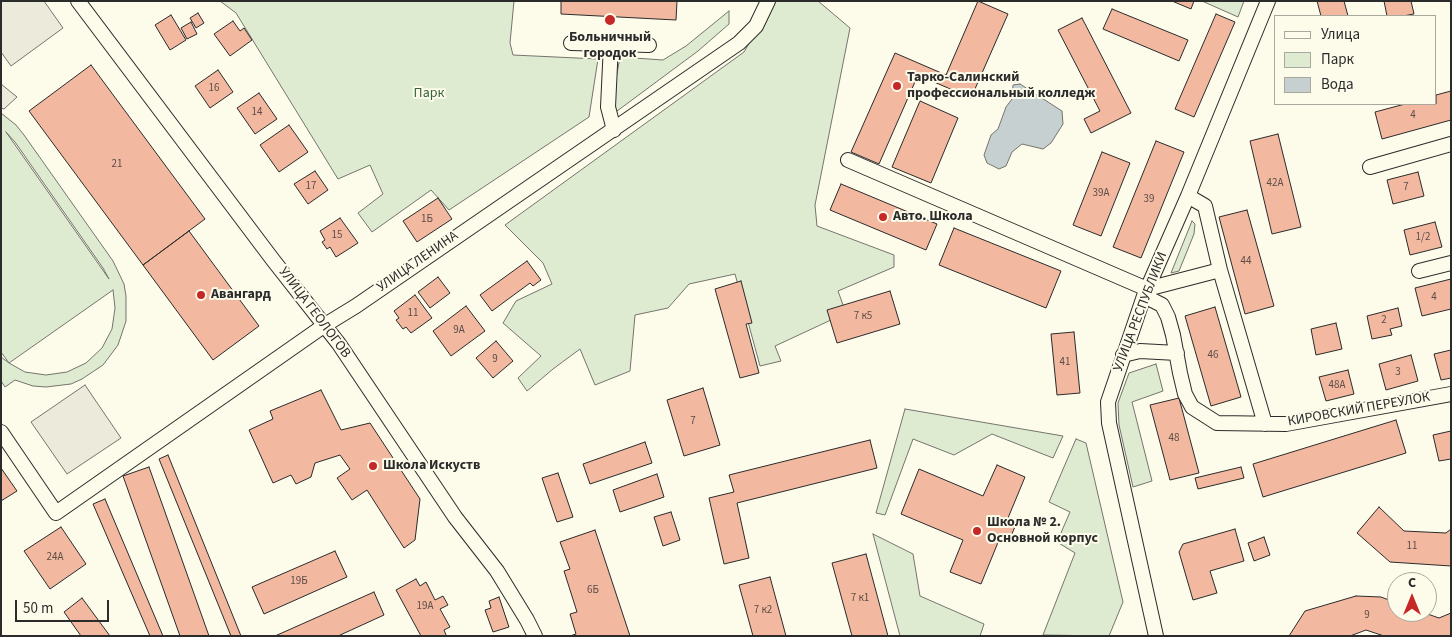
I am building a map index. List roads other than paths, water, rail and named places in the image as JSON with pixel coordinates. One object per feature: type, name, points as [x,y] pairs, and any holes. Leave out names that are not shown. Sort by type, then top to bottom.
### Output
[{"type":"street","name":"УЛИЦА ГЕОЛОГОВ","points":[[78,1],[273,260],[326,325],[455,517],[501,578],[535,636]]},
{"type":"street","name":"УЛИЦА ЛЕНИНА","points":[[1,432],[56,513],[326,325],[739,43],[756,26],[768,1]]},
{"type":"street","name":"УЛИЦА РЕСПУБЛИКИ","points":[[1156,636],[1108,412],[1108,402],[1146,293],[1268,1]]},
{"type":"street","points":[[571,43],[649,45]]},
{"type":"street","points":[[611,44],[608,107],[614,130]]},
{"type":"street","points":[[1370,167],[1451,144]]},
{"type":"street","points":[[848,160],[1146,293],[1162,305],[1168,317],[1177,353],[1146,351],[1123,355]]},
{"type":"street","points":[[1188,196],[1205,206],[1220,270],[1265,424]]},
{"type":"street","points":[[1419,271],[1451,263]]},
{"type":"street","points":[[1146,293],[1220,270]]},
{"type":"street","name":"КИРОВСКИЙ ПЕРЕУЛОК","points":[[1177,353],[1185,394],[1192,407],[1217,423],[1286,424],[1451,394]]},
{"type":"water","points":[[1020,84],[1062,111],[1063,124],[1051,143],[1043,149],[1022,144],[1012,152],[1006,166],[999,169],[987,163],[984,155],[991,135],[998,129],[1006,107],[1012,99],[1013,85]]},
{"type":"place","name":"Больничный городок","points":[[610,20]]},
{"type":"place","name":"Тарко-Салинский профессиональный колледж","points":[[897,86]]},
{"type":"place","name":"Авто. Школа","points":[[883,217]]},
{"type":"place","name":"Авангард","points":[[201,295]]},
{"type":"place","name":"Школа Искуств","points":[[373,466]]},
{"type":"place","name":"Школа № 2. Основной корпус","points":[[977,531]]},
{"type":"park label","name":"Парк","points":[[429,94]]}]
